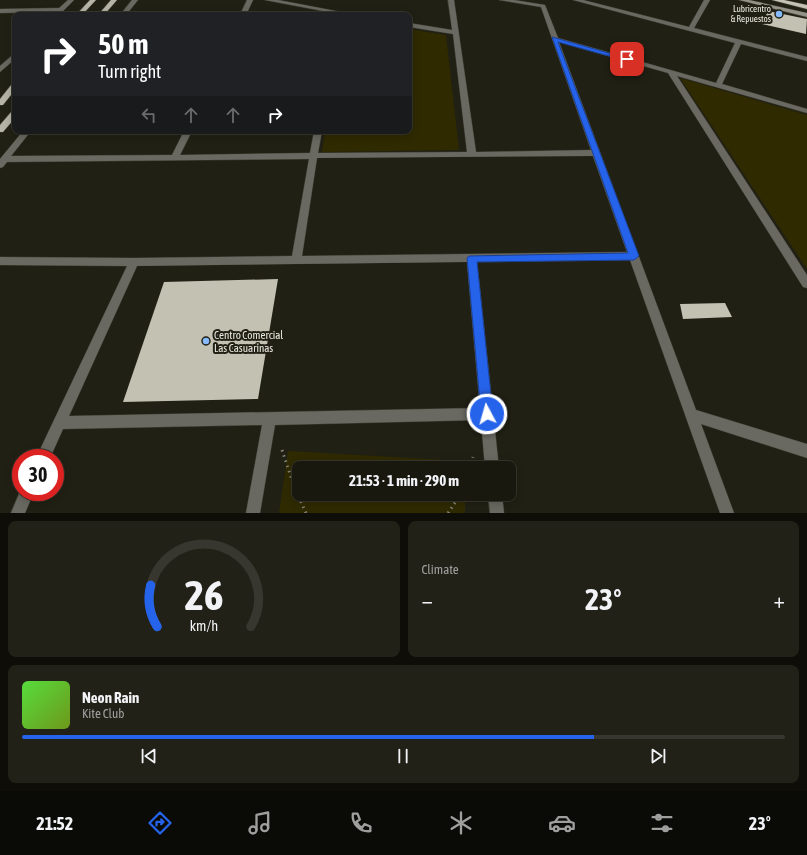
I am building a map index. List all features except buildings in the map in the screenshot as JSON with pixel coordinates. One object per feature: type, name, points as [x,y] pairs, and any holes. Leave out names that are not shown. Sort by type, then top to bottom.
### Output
[{"type":"highway","points":[[775,0],[807,7]]},
{"type":"main road","points":[[82,12],[93,0]]},
{"type":"main road","points":[[104,12],[114,0]]},
{"type":"main road","points":[[742,0],[807,15]]},
{"type":"main road","points":[[0,103],[11,95]]},
{"type":"main road","points":[[0,130],[12,116]]},
{"type":"street","points":[[60,12],[71,0]]},
{"type":"street","points":[[125,12],[135,0]]},
{"type":"street","points":[[244,12],[250,0]]},
{"type":"street","points":[[268,0],[328,12]]},
{"type":"street","points":[[451,0],[472,155]]},
{"type":"street","points":[[502,0],[543,3],[554,39],[728,513]]},
{"type":"street","points":[[576,0],[807,59]]},
{"type":"street","points":[[691,29],[707,0]]},
{"type":"street","points":[[0,11],[30,12]]},
{"type":"street","points":[[412,26],[456,33]]},
{"type":"street","points":[[554,39],[807,111]]},
{"type":"street","points":[[718,85],[738,41]]},
{"type":"street","points":[[0,70],[12,59]]},
{"type":"street","points":[[670,71],[807,284]]},
{"type":"street","points":[[2,162],[25,134]]},
{"type":"street","points":[[175,157],[186,134]]},
{"type":"street","points":[[296,260],[318,134]]},
{"type":"street","points":[[2,162],[175,157],[596,153]]},
{"type":"street","points":[[0,261],[134,262],[634,256]]},
{"type":"street","points":[[472,258],[491,461]]},
{"type":"street","points":[[47,449],[134,262]]},
{"type":"street","points":[[59,423],[487,414]]},
{"type":"street","points":[[692,415],[807,451]]},
{"type":"street","points":[[253,513],[270,419]]},
{"type":"street","points":[[18,513],[23,501]]},
{"type":"street","points":[[496,501],[497,513]]},
{"type":"path","points":[[280,447],[295,489],[306,513]]},
{"type":"path","points":[[448,513],[456,501]]},
{"type":"shaded area","points":[[412,29],[446,35],[459,150],[322,152],[325,134],[412,134]]},
{"type":"shaded area","points":[[680,78],[807,115],[807,269]]},
{"type":"shaded area","points":[[288,451],[463,461],[292,461],[292,501],[465,501],[465,513],[279,513]]},
{"type":"place","name":"Lubricentro & Repuestos","points":[[779,14]]},
{"type":"place","name":"Centro Comercial Las Casuarinas","points":[[206,341]]},
{"type":"route","points":[[487,414],[472,258],[634,256],[554,39],[627,59]]}]
